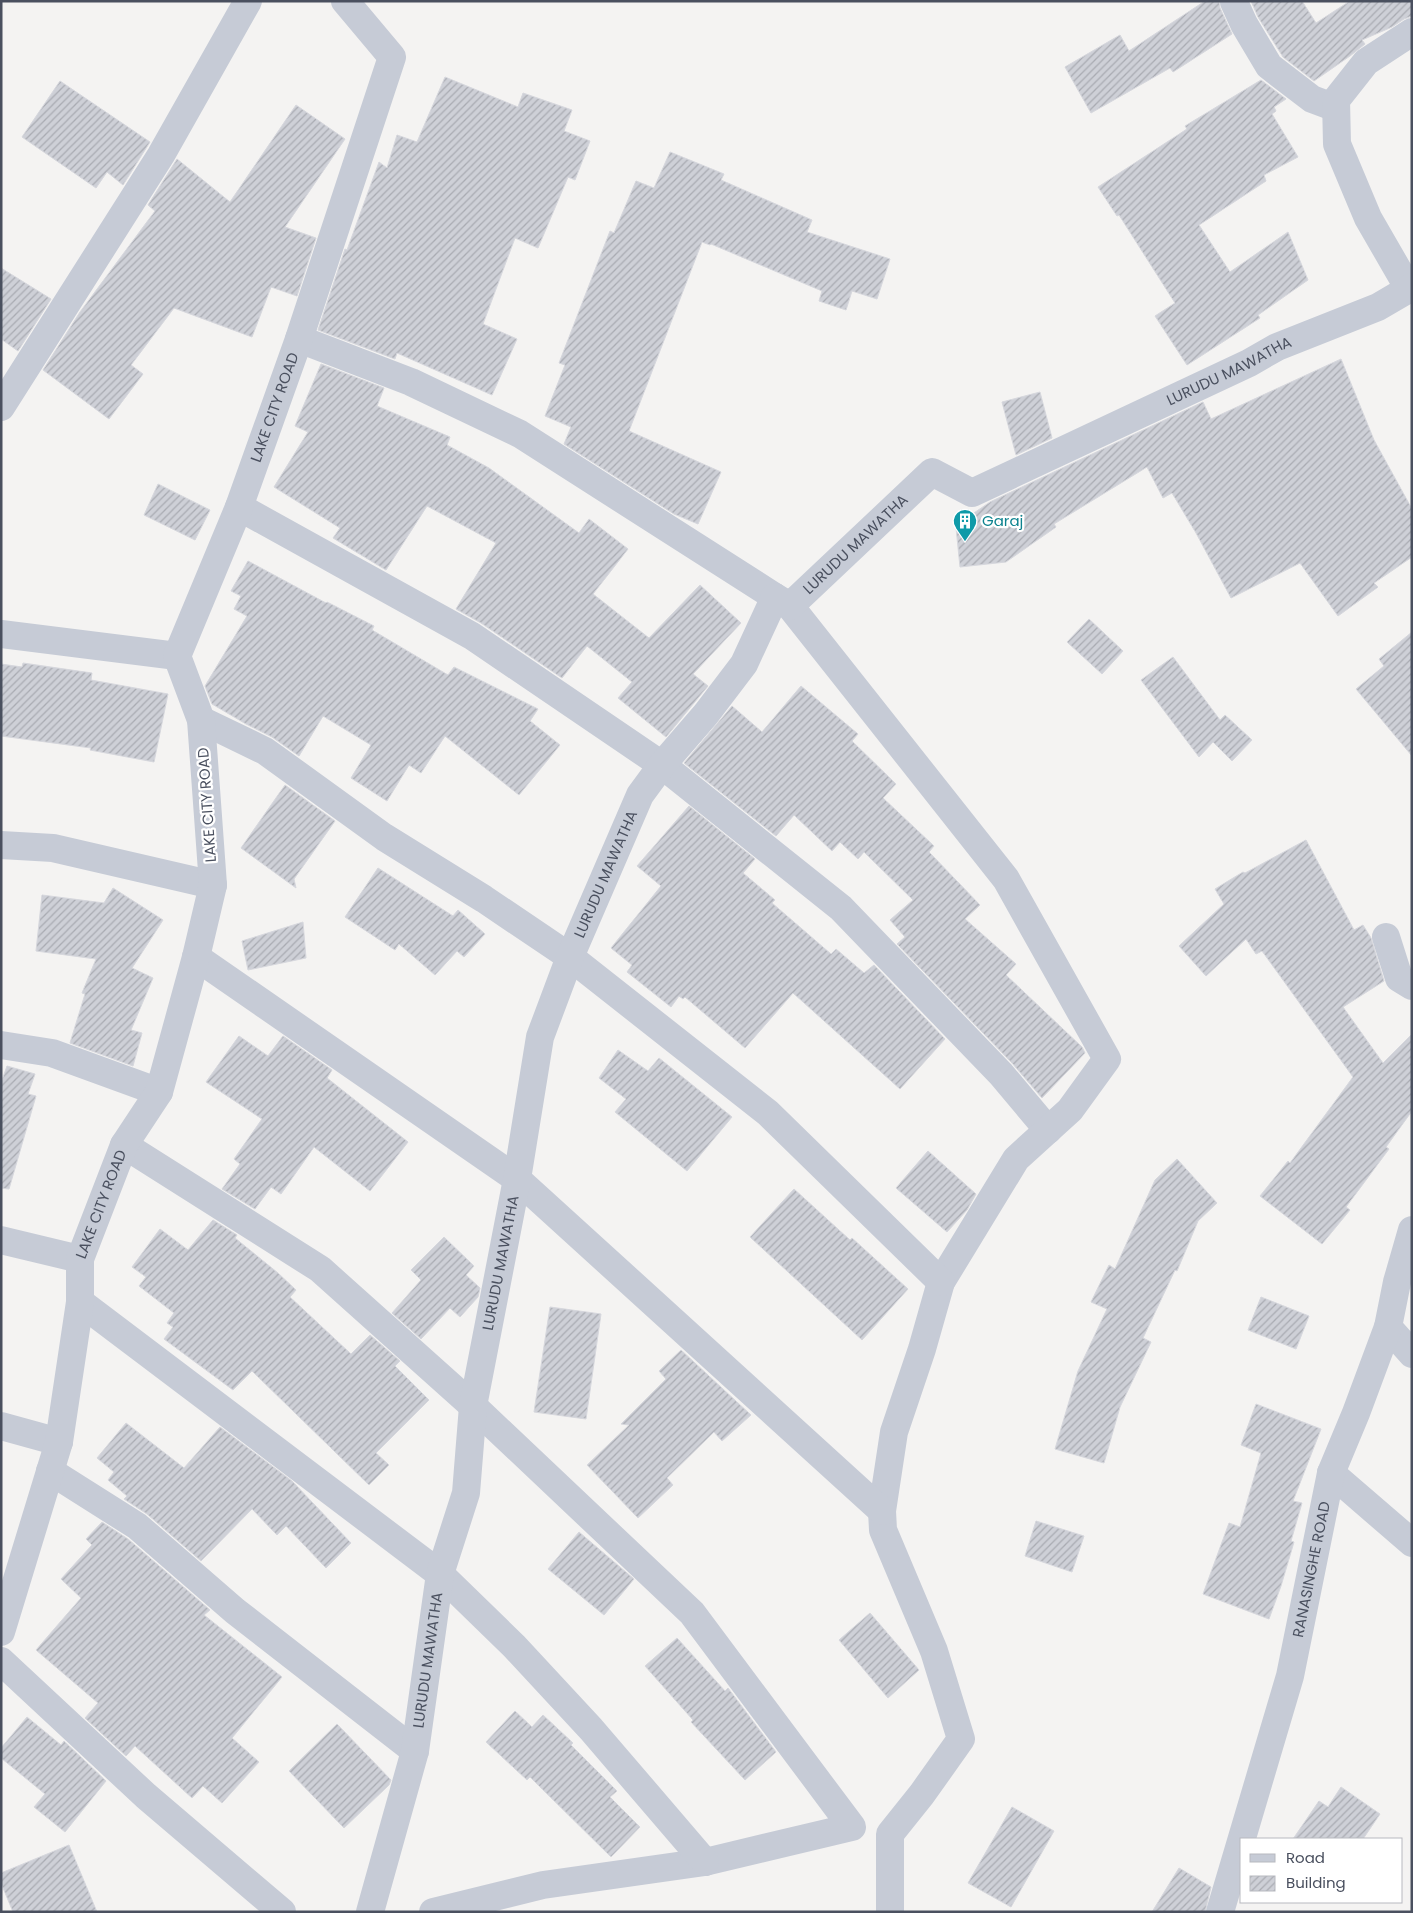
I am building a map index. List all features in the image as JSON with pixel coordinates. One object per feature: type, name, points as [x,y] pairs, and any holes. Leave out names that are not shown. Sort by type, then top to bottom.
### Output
[{"type":"street","points":[[1,407],[161,155],[248,1]]},
{"type":"street","name":"LAKE CITY ROAD","points":[[1,1631],[59,1442],[80,1302],[80,1259],[124,1146],[159,1092],[196,957],[213,885],[201,720],[177,656],[239,507],[299,339],[392,57],[346,1]]},
{"type":"street","points":[[1234,2],[1244,24],[1269,66],[1312,100],[1336,108]]},
{"type":"street","name":"LURUDU MAWATHA","points":[[370,1912],[415,1751],[440,1574],[466,1493],[473,1406],[517,1179],[540,1037],[570,958],[640,795],[744,664],[783,601],[932,472],[972,493],[1249,363],[1277,347],[1378,306],[1410,288],[1368,218],[1337,144],[1336,100],[1366,62],[1412,32]]},
{"type":"street","points":[[299,339],[411,382],[520,434],[783,601],[1006,879],[1107,1059],[1070,1110],[1016,1159],[941,1282],[922,1349],[894,1432],[882,1511],[883,1530],[934,1651],[961,1739],[922,1794],[890,1834],[890,1912]]},
{"type":"street","points":[[239,507],[472,636],[662,765],[841,908],[1002,1074],[1048,1130]]},
{"type":"street","points":[[1,634],[177,656]]},
{"type":"street","points":[[201,720],[265,751],[384,837],[484,899],[570,958],[768,1112],[941,1282]]},
{"type":"street","points":[[1,845],[52,848],[213,885]]},
{"type":"street","points":[[1386,937],[1399,978],[1412,986]]},
{"type":"street","points":[[196,957],[517,1179],[882,1511]]},
{"type":"street","points":[[1,1045],[52,1052],[159,1092]]},
{"type":"street","points":[[124,1146],[320,1269],[473,1406],[692,1613],[852,1827],[705,1862],[543,1885],[433,1912]]},
{"type":"street","name":"RANASINGHE ROAD","points":[[1242,1838],[1290,1676],[1331,1473],[1388,1327],[1397,1282],[1412,1230]]},
{"type":"street","points":[[1,1240],[80,1259]]},
{"type":"street","points":[[80,1302],[440,1574],[514,1646],[591,1729],[705,1862]]},
{"type":"street","points":[[1388,1327],[1412,1354]]},
{"type":"street","points":[[1,1426],[59,1442]]},
{"type":"street","points":[[50,1471],[137,1526],[235,1610],[415,1751]]},
{"type":"street","points":[[1331,1473],[1412,1543]]},
{"type":"street","points":[[1,1661],[146,1796],[282,1912]]},
{"type":"street","name":"RANASINGHE ROAD","points":[[1220,1912],[1240,1845]]},
{"type":"building","points":[[1205,1],[1219,1],[1220,8],[1232,34],[1173,72],[1170,68],[1091,113],[1065,67],[1120,35],[1129,51]]},
{"type":"building","points":[[1251,1],[1302,1],[1316,23],[1350,1],[1412,1],[1412,16],[1362,40],[1365,44],[1314,81],[1283,57],[1258,17]]},
{"type":"building","points":[[445,77],[518,107],[523,93],[572,110],[564,131],[590,141],[575,180],[568,177],[538,248],[515,238],[483,324],[517,339],[492,395],[397,353],[395,359],[318,330],[345,249],[347,250],[379,162],[387,168],[397,135],[417,142]]},
{"type":"building","points":[[1261,80],[1286,99],[1274,107],[1276,111],[1272,114],[1298,157],[1264,175],[1266,181],[1199,225],[1230,272],[1288,232],[1308,280],[1258,315],[1260,318],[1187,365],[1155,316],[1175,303],[1119,215],[1117,216],[1098,187],[1187,129],[1185,126]]},
{"type":"building","points":[[60,81],[150,142],[123,185],[107,172],[96,188],[22,137]]},
{"type":"building","points":[[296,105],[345,139],[285,227],[316,238],[297,296],[271,287],[252,337],[174,308],[131,365],[143,374],[109,419],[43,370],[80,312],[155,211],[148,205],[177,159],[230,202]]},
{"type":"building","points":[[670,152],[724,174],[721,180],[812,220],[807,232],[890,259],[877,299],[852,291],[846,310],[819,301],[822,291],[711,244],[702,242],[629,431],[721,472],[698,524],[674,514],[564,444],[571,427],[545,416],[565,365],[559,363],[610,231],[614,233],[636,181],[654,188]]},
{"type":"building","points":[[1,268],[51,299],[18,351],[1,339]]},
{"type":"building","points":[[1341,359],[1374,440],[1412,509],[1412,557],[1374,583],[1378,587],[1338,616],[1300,563],[1231,598],[1172,493],[1163,498],[1147,467],[1054,524],[1056,527],[1006,562],[960,567],[955,518],[968,517],[990,502],[1203,402],[1211,419]]},
{"type":"building","points":[[321,364],[384,388],[377,406],[450,437],[447,445],[489,468],[579,533],[589,519],[628,549],[593,594],[649,638],[700,585],[741,623],[693,674],[708,686],[666,737],[618,698],[632,682],[587,646],[562,678],[481,623],[456,609],[496,543],[427,506],[386,570],[333,538],[340,528],[274,487],[308,432],[295,426]]},
{"type":"building","points":[[1040,392],[1052,438],[1016,455],[1002,402]]},
{"type":"building","points":[[158,484],[210,510],[195,540],[144,515]]},
{"type":"building","points":[[248,561],[326,603],[374,626],[372,630],[448,675],[454,667],[538,709],[530,721],[560,745],[519,795],[445,736],[421,773],[409,765],[387,801],[351,778],[371,745],[323,716],[299,756],[272,737],[212,704],[205,686],[247,616],[234,609],[241,596],[231,591]]},
{"type":"building","points":[[1089,619],[1123,651],[1102,674],[1067,642]]},
{"type":"building","points":[[1412,632],[1412,756],[1356,689],[1384,666],[1379,659]]},
{"type":"building","points":[[1173,657],[1220,720],[1225,715],[1252,740],[1232,761],[1213,742],[1199,757],[1141,680]]},
{"type":"building","points":[[23,663],[92,673],[91,680],[168,694],[154,762],[90,750],[91,748],[1,736],[1,664],[22,667]]},
{"type":"building","points":[[801,686],[858,734],[852,741],[896,784],[883,798],[934,846],[929,852],[980,905],[965,919],[1016,964],[1006,975],[1082,1047],[1085,1053],[1042,1098],[1012,1063],[897,944],[905,937],[890,920],[913,900],[864,852],[858,859],[840,842],[832,851],[794,815],[776,836],[684,763],[732,706],[762,732]]},
{"type":"building","points":[[285,785],[335,821],[294,879],[296,888],[241,848]]},
{"type":"building","points":[[689,806],[755,859],[743,873],[775,900],[772,903],[831,954],[836,949],[864,973],[874,965],[945,1039],[900,1089],[793,993],[745,1048],[685,997],[683,999],[679,996],[671,1007],[627,972],[632,965],[611,948],[661,886],[637,866]]},
{"type":"building","points":[[1306,840],[1354,930],[1363,925],[1371,938],[1384,981],[1343,1007],[1383,1063],[1412,1034],[1412,1111],[1386,1147],[1389,1149],[1346,1207],[1350,1210],[1322,1244],[1260,1196],[1288,1161],[1290,1163],[1353,1077],[1262,951],[1256,954],[1246,939],[1206,976],[1179,946],[1224,904],[1215,889],[1243,872],[1245,873]]},
{"type":"building","points":[[378,868],[453,916],[458,910],[485,934],[464,957],[457,951],[435,975],[399,944],[395,950],[345,917]]},
{"type":"building","points":[[113,888],[163,920],[132,968],[153,978],[131,1030],[142,1033],[133,1066],[70,1043],[85,994],[82,993],[96,959],[36,951],[42,895],[104,903]]},
{"type":"building","points":[[303,922],[306,958],[248,970],[242,941]]},
{"type":"building","points":[[239,1036],[268,1056],[283,1036],[332,1070],[327,1078],[408,1142],[370,1191],[314,1147],[281,1194],[271,1187],[255,1209],[222,1189],[240,1164],[234,1159],[262,1119],[206,1082]]},
{"type":"building","points":[[618,1050],[648,1071],[659,1058],[732,1117],[687,1171],[615,1112],[626,1099],[599,1078]]},
{"type":"building","points":[[7,1066],[35,1074],[28,1094],[36,1096],[9,1189],[1,1188],[1,1083]]},
{"type":"building","points":[[928,1151],[976,1194],[967,1210],[947,1232],[896,1188]]},
{"type":"building","points":[[1177,1159],[1217,1203],[1198,1221],[1177,1271],[1175,1270],[1143,1338],[1151,1342],[1120,1407],[1104,1463],[1055,1449],[1078,1371],[1107,1309],[1091,1302],[1109,1265],[1115,1269],[1155,1180]]},
{"type":"building","points":[[794,1189],[908,1289],[862,1340],[750,1237]]},
{"type":"building","points":[[213,1220],[237,1235],[235,1238],[296,1290],[290,1297],[351,1354],[370,1335],[400,1361],[395,1366],[429,1400],[376,1453],[389,1465],[369,1485],[252,1371],[233,1390],[164,1339],[173,1327],[167,1323],[174,1313],[139,1286],[146,1277],[132,1267],[160,1229],[188,1250]]},
{"type":"building","points":[[444,1237],[474,1266],[466,1275],[480,1288],[478,1297],[460,1317],[450,1308],[421,1339],[392,1313],[421,1280],[411,1270]]},
{"type":"building","points":[[1261,1297],[1309,1316],[1296,1349],[1248,1330]]},
{"type":"building","points":[[550,1307],[601,1314],[586,1419],[534,1412]]},
{"type":"building","points":[[681,1350],[751,1415],[722,1441],[714,1432],[667,1478],[673,1485],[638,1518],[587,1465],[629,1425],[621,1424],[666,1379],[659,1371]]},
{"type":"building","points":[[1256,1404],[1321,1429],[1293,1501],[1302,1503],[1291,1541],[1294,1542],[1269,1619],[1203,1594],[1229,1523],[1240,1527],[1261,1453],[1241,1445]]},
{"type":"building","points":[[126,1423],[184,1468],[220,1427],[292,1481],[351,1543],[326,1568],[286,1526],[277,1535],[252,1509],[201,1561],[147,1514],[124,1499],[127,1496],[108,1480],[114,1472],[97,1458]]},
{"type":"building","points":[[1036,1521],[1084,1536],[1072,1572],[1025,1556]]},
{"type":"building","points":[[102,1522],[128,1539],[210,1610],[204,1615],[282,1677],[232,1738],[259,1762],[222,1803],[203,1786],[192,1798],[135,1746],[126,1756],[85,1718],[98,1703],[36,1650],[81,1598],[61,1579],[92,1545],[86,1539]]},
{"type":"building","points":[[579,1532],[634,1579],[604,1615],[548,1569]]},
{"type":"building","points":[[870,1613],[919,1670],[888,1698],[839,1640]]},
{"type":"building","points":[[677,1638],[725,1691],[728,1688],[776,1752],[745,1780],[691,1722],[693,1720],[645,1666]]},
{"type":"building","points":[[515,1711],[532,1727],[543,1715],[573,1743],[571,1745],[617,1791],[610,1797],[640,1827],[611,1857],[530,1777],[527,1780],[486,1742]]},
{"type":"building","points":[[27,1717],[61,1745],[64,1741],[106,1781],[65,1832],[34,1807],[45,1794],[1,1758],[1,1748]]},
{"type":"building","points":[[337,1724],[391,1780],[389,1785],[344,1828],[289,1771]]},
{"type":"building","points":[[1341,1787],[1380,1814],[1364,1838],[1294,1838],[1319,1801],[1328,1807]]},
{"type":"building","points":[[1012,1807],[1054,1831],[1011,1907],[968,1883]]},
{"type":"building","points":[[69,1845],[97,1912],[13,1912],[1,1883],[1,1873]]},
{"type":"building","points":[[1179,1868],[1211,1887],[1205,1912],[1152,1912]]},
{"type":"place","name":"Garaj","points":[[965,542]]}]
